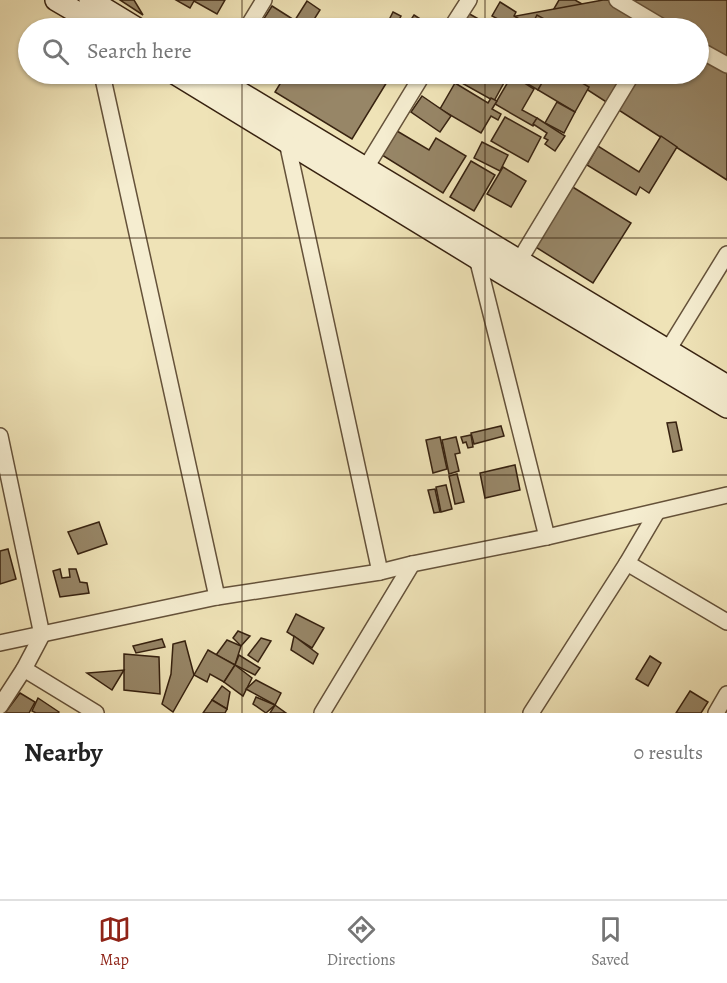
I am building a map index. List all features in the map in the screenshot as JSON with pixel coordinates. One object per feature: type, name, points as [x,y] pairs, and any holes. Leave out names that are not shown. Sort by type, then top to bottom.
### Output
[{"type":"street","points":[[56,0],[92,18]]},
{"type":"street","points":[[253,18],[264,0]]},
{"type":"street","points":[[457,18],[469,0]]},
{"type":"street","points":[[617,0],[645,18]]},
{"type":"street","points":[[709,55],[727,65]]},
{"type":"street","points":[[104,84],[217,597]]},
{"type":"street","points":[[192,84],[727,407]]},
{"type":"street","points":[[229,84],[365,169],[727,386]]},
{"type":"street","points":[[365,169],[417,84]]},
{"type":"street","points":[[519,261],[626,84]]},
{"type":"street","points":[[287,142],[380,572]]},
{"type":"street","points":[[668,350],[727,254]]},
{"type":"street","points":[[477,258],[547,537]]},
{"type":"street","points":[[0,436],[42,635],[24,669],[0,705]]},
{"type":"street","points":[[0,643],[217,597],[380,572],[547,537],[727,495]]},
{"type":"street","points":[[531,713],[657,512]]},
{"type":"street","points":[[627,563],[727,622]]},
{"type":"street","points":[[322,713],[412,564]]},
{"type":"street","points":[[24,669],[96,713]]},
{"type":"street","points":[[716,713],[727,694]]},
{"type":"building","points":[[120,0],[134,0],[143,15]]},
{"type":"building","points":[[176,0],[225,0],[217,14],[194,1],[190,8]]},
{"type":"building","points":[[559,0],[575,0],[607,18],[549,18]]},
{"type":"building","points":[[603,0],[727,0],[727,180],[578,84],[709,84],[709,18],[506,18]]},
{"type":"building","points":[[307,1],[320,10],[315,18],[296,18]]},
{"type":"building","points":[[500,2],[516,12],[514,16],[517,18],[496,18],[492,16]]},
{"type":"building","points":[[272,6],[291,18],[264,18]]},
{"type":"building","points":[[393,12],[401,16],[400,18],[390,18]]},
{"type":"building","points":[[466,12],[477,18],[463,18]]},
{"type":"building","points":[[280,84],[386,84],[352,139],[275,92]]},
{"type":"building","points":[[454,84],[457,84],[488,103],[491,98],[497,101],[492,109],[501,114],[498,120],[491,116],[481,133],[440,109]]},
{"type":"building","points":[[464,84],[503,84],[494,101]]},
{"type":"building","points":[[507,84],[526,84],[534,89],[522,110],[537,118],[533,126],[495,104]]},
{"type":"building","points":[[528,84],[542,84],[538,90]]},
{"type":"building","points":[[541,84],[584,84],[589,87],[575,112],[538,90]]},
{"type":"building","points":[[422,96],[451,116],[440,132],[411,112]]},
{"type":"building","points":[[557,102],[575,112],[564,133],[545,123]]},
{"type":"building","points":[[505,117],[541,137],[528,162],[491,141]]},
{"type":"building","points":[[537,118],[565,136],[555,151],[545,144],[548,140],[544,138],[547,133],[533,124]]},
{"type":"building","points":[[397,131],[429,150],[436,138],[466,156],[443,193],[382,155]]},
{"type":"building","points":[[661,136],[677,147],[649,193],[640,187],[636,195],[587,165],[598,146],[639,172]]},
{"type":"building","points":[[482,142],[508,155],[500,171],[474,158]]},
{"type":"building","points":[[471,161],[495,175],[474,211],[450,197]]},
{"type":"building","points":[[503,167],[526,181],[511,207],[487,194]]},
{"type":"building","points":[[571,186],[631,223],[593,283],[534,246]]},
{"type":"building","points":[[676,422],[682,450],[673,452],[667,423]]},
{"type":"building","points":[[501,426],[504,436],[474,444],[471,433]]},
{"type":"building","points":[[471,435],[473,447],[468,448],[461,437]]},
{"type":"building","points":[[440,437],[447,469],[433,473],[426,440]]},
{"type":"building","points":[[456,437],[460,453],[455,454],[459,471],[449,474],[442,440]]},
{"type":"building","points":[[515,465],[520,490],[485,498],[480,473]]},
{"type":"building","points":[[457,474],[464,502],[455,504],[449,476]]},
{"type":"building","points":[[446,485],[452,509],[441,512],[436,487]]},
{"type":"building","points":[[435,489],[440,512],[434,513],[428,490]]},
{"type":"building","points":[[99,522],[107,544],[78,554],[68,532]]},
{"type":"building","points":[[8,549],[16,579],[0,584],[0,551]]},
{"type":"building","points":[[60,569],[62,578],[70,577],[69,569],[76,569],[80,582],[87,583],[89,593],[60,597],[53,571]]},
{"type":"building","points":[[296,614],[324,628],[312,648],[287,632]]},
{"type":"building","points":[[238,631],[250,636],[241,646],[233,638]]},
{"type":"building","points":[[294,636],[318,654],[313,664],[291,650]]},
{"type":"building","points":[[261,638],[271,641],[258,662],[248,655]]},
{"type":"building","points":[[162,639],[165,647],[136,653],[133,646]]},
{"type":"building","points":[[227,640],[241,646],[235,665],[216,655]]},
{"type":"building","points":[[185,641],[194,675],[173,712],[162,704],[171,674],[173,644]]},
{"type":"building","points":[[208,650],[235,665],[224,682],[210,674],[207,682],[194,675]]},
{"type":"building","points":[[124,654],[159,657],[160,694],[124,690]]},
{"type":"building","points":[[239,655],[260,668],[255,675],[235,665]]},
{"type":"building","points":[[650,656],[661,663],[648,686],[636,679]]},
{"type":"building","points":[[235,665],[252,678],[243,696],[224,682]]},
{"type":"building","points":[[124,670],[112,690],[87,673]]},
{"type":"building","points":[[256,680],[281,693],[275,705],[246,689]]},
{"type":"building","points":[[222,686],[230,692],[227,709],[212,700]]},
{"type":"building","points":[[690,691],[708,702],[701,713],[676,713]]},
{"type":"building","points":[[20,693],[35,702],[29,713],[5,713]]},
{"type":"building","points":[[256,697],[275,705],[266,713],[253,704]]},
{"type":"building","points":[[38,698],[59,712],[36,713],[32,711]]},
{"type":"building","points":[[212,700],[227,709],[225,713],[203,713]]},
{"type":"building","points":[[275,705],[286,713],[270,713]]}]
